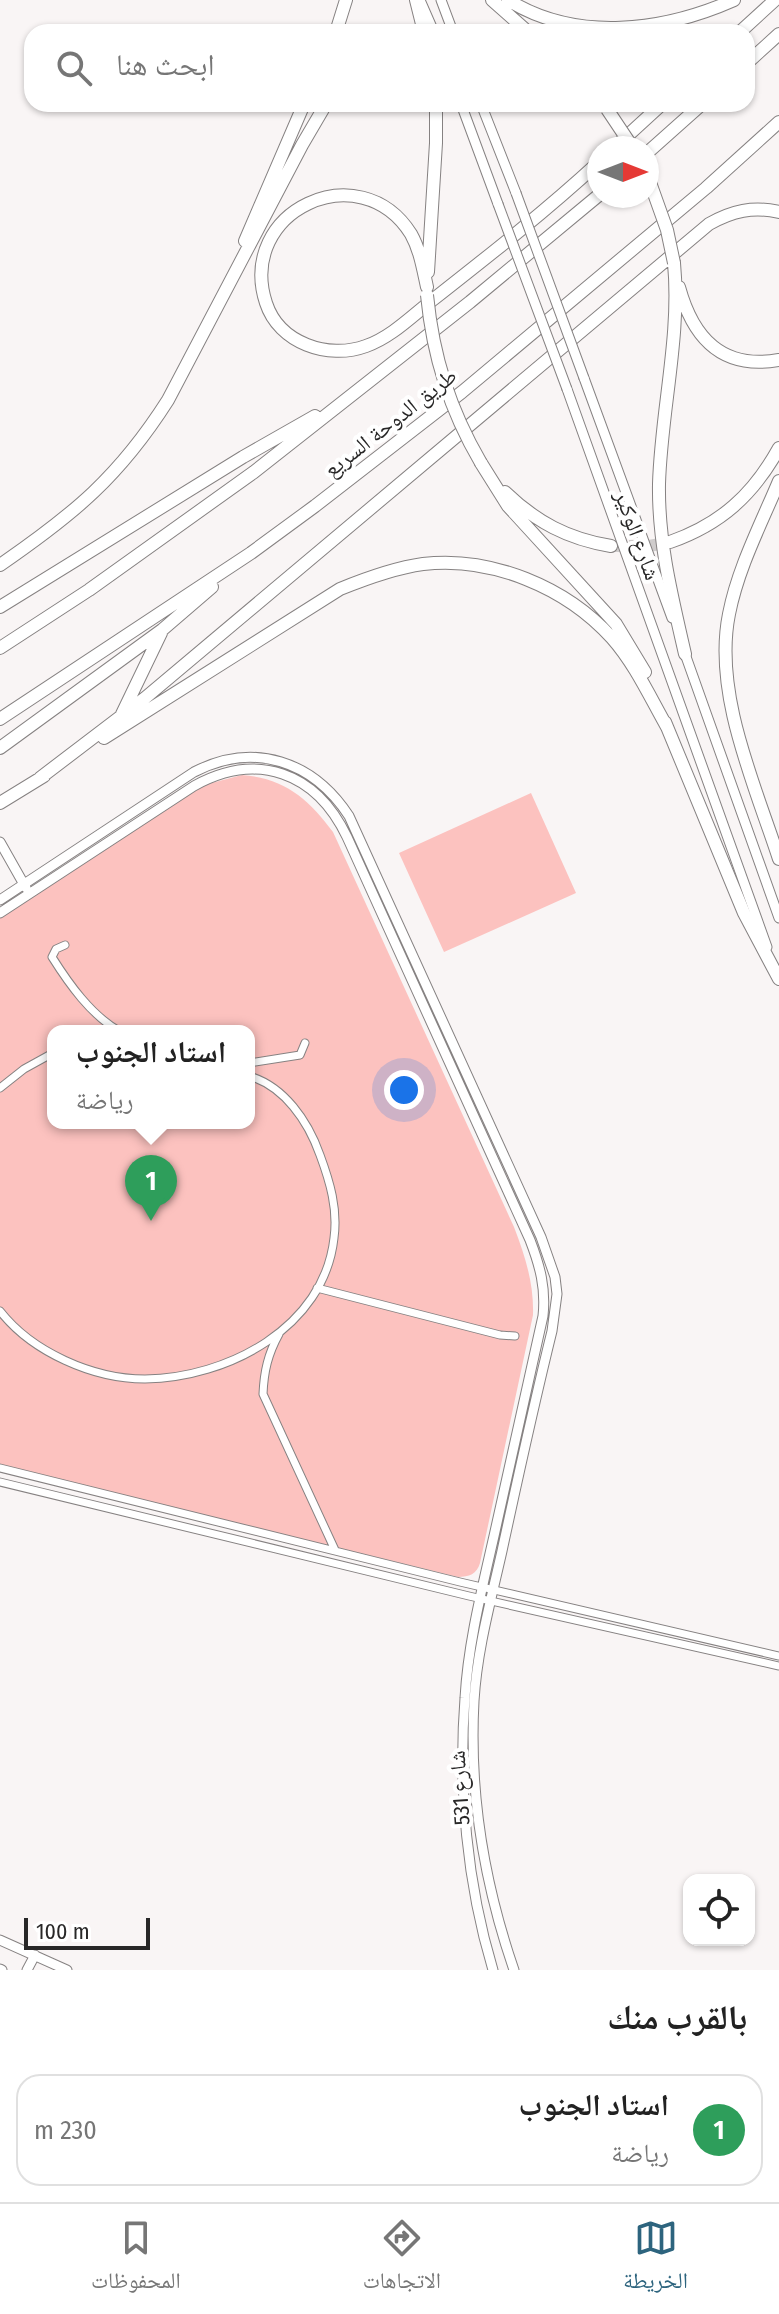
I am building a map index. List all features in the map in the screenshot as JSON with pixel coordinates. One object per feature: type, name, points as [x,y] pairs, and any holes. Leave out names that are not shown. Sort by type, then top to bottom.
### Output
[{"type":"highway","points":[[338,24],[346,0]]},
{"type":"highway","points":[[418,0],[422,24]]},
{"type":"highway","points":[[492,0],[519,24]]},
{"type":"highway","points":[[508,0],[538,16],[574,24]]},
{"type":"highway","points":[[644,24],[695,15],[734,0]]},
{"type":"highway","points":[[749,24],[775,0]]},
{"type":"highway","points":[[755,56],[779,34]]},
{"type":"highway","points":[[214,314],[301,112]]},
{"type":"highway","points":[[0,565],[63,520],[120,467],[168,400],[321,112]]},
{"type":"highway","points":[[427,291],[436,112]]},
{"type":"highway","points":[[608,112],[625,136]]},
{"type":"highway","points":[[627,136],[653,112]]},
{"type":"highway","points":[[659,142],[693,112]]},
{"type":"highway","name":"طريق الدوحة السريع","points":[[0,719],[251,553],[462,392],[706,188],[779,122]]},
{"type":"highway","points":[[587,172],[517,233],[391,332],[368,346],[346,351],[313,348],[294,338],[277,323],[267,306],[261,271],[265,250],[274,230],[303,205],[320,199],[352,196],[370,200],[399,219],[412,236],[427,291],[434,346],[456,416],[508,506],[616,624],[646,675],[744,913],[779,979]]},
{"type":"highway","name":"طريق الدوحة السريع","points":[[0,648],[149,548],[254,472],[470,302],[587,205]]},
{"type":"highway","points":[[659,208],[687,314],[695,330],[719,351],[746,362],[779,360]]},
{"type":"highway","points":[[40,778],[120,717],[709,224],[742,210],[779,212]]},
{"type":"highway","points":[[674,268],[674,311],[660,467],[659,523],[685,654]]},
{"type":"highway","points":[[0,607],[243,457],[349,396]]},
{"type":"highway","points":[[670,542],[727,514],[755,487],[779,448]]},
{"type":"highway","points":[[489,475],[514,501],[549,527],[582,540],[611,546]]},
{"type":"highway","points":[[779,481],[736,589],[725,636],[725,666],[733,713],[779,859]]},
{"type":"highway","points":[[0,748],[162,630],[251,553]]},
{"type":"highway","points":[[0,803],[340,589],[373,575],[426,564],[476,566],[519,576],[581,610],[625,654],[667,727]]},
{"type":"highway","points":[[120,717],[162,630]]},
{"type":"street","points":[[418,0],[430,24]]},
{"type":"street","points":[[441,0],[450,24]]},
{"type":"street","name":"شارع الوكير","points":[[464,112],[779,979]]},
{"type":"street","name":"شارع الوكير","points":[[484,112],[685,654],[779,918]]},
{"type":"street","points":[[0,913],[27,889],[194,772],[219,761],[250,757],[290,765],[316,779],[340,802],[528,1208],[555,1277],[557,1294],[552,1331],[486,1594]]},
{"type":"street","points":[[0,842],[27,889]]},
{"type":"street","points":[[0,900],[27,889]]},
{"type":"street","points":[[65,945],[56,949],[52,957],[85,1001],[112,1025]]},
{"type":"street","points":[[255,1062],[300,1055],[305,1043]]},
{"type":"street","points":[[0,1088],[47,1056]]},
{"type":"street","points":[[0,1311],[10,1324],[58,1357],[105,1374],[142,1379],[178,1377],[209,1369],[251,1352],[280,1332],[301,1311],[317,1288],[334,1241],[335,1216],[330,1183],[317,1145],[300,1114],[281,1094],[255,1078]]},
{"type":"street","points":[[317,1288],[500,1335],[515,1336]]},
{"type":"street","points":[[280,1332],[270,1350],[264,1371],[263,1394],[335,1550]]},
{"type":"street","points":[[0,1468],[335,1550],[486,1594],[779,1656]]},
{"type":"street","points":[[0,1482],[486,1594],[779,1666]]},
{"type":"street","name":"شارع 531","points":[[486,1594],[465,1697],[464,1784],[475,1898],[492,1968]]},
{"type":"street","name":"شارع 531","points":[[486,1594],[474,1698],[474,1783],[478,1825],[493,1902],[514,1970]]},
{"type":"street","points":[[0,1940],[67,1970]]},
{"type":"street","points":[[27,1970],[35,1955]]},
{"type":"shaded area","points":[[242,775],[271,781],[294,792],[315,810],[333,832],[514,1227],[530,1281],[533,1315],[480,1563],[475,1572],[458,1577],[0,1466],[0,913],[204,785]]},
{"type":"shaded area","points":[[531,793],[576,893],[444,952],[399,853]]},
{"type":"tunnel","points":[[611,546],[649,546],[670,542]]},
{"type":"place","name":"استاد الجنوب","points":[[151,1221]]}]
